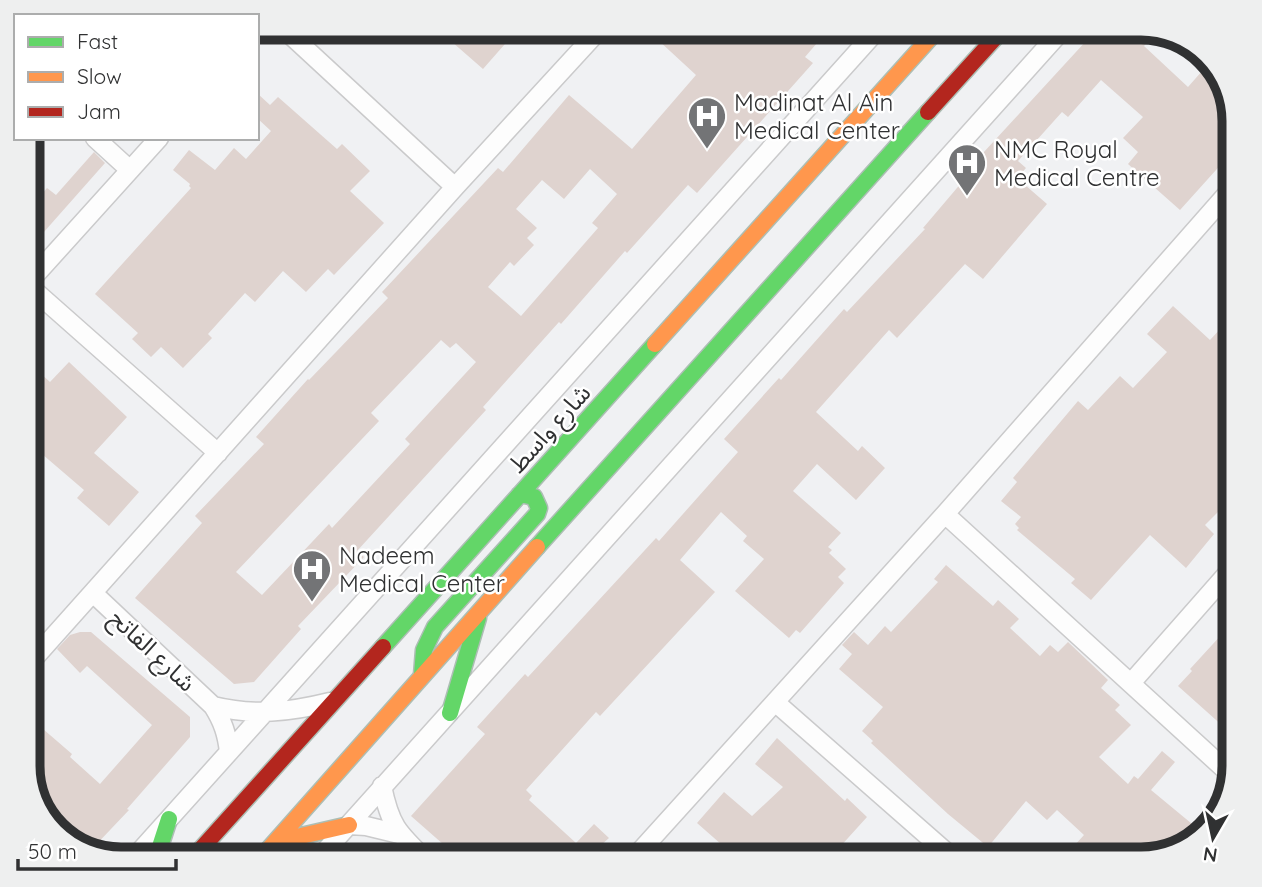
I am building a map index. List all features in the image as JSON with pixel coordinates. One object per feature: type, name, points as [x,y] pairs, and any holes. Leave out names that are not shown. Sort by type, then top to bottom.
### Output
[{"type":"main road","name":"شارع واسط","points":[[203,847],[928,40]]},
{"type":"main road","points":[[271,847],[993,40]]},
{"type":"main road","points":[[422,675],[424,650],[435,627],[537,514],[539,508],[534,498],[520,494]]},
{"type":"main road","points":[[450,713],[480,610]]},
{"type":"main road","points":[[160,847],[169,820]]},
{"type":"main road","points":[[217,847],[224,824]]},
{"type":"main road","points":[[275,842],[348,825]]},
{"type":"street","points":[[296,40],[455,187]]},
{"type":"street","points":[[40,652],[590,40]]},
{"type":"street","points":[[144,847],[869,40]]},
{"type":"street","points":[[329,847],[1053,40]]},
{"type":"street","points":[[98,140],[131,170]]},
{"type":"street","points":[[40,271],[157,140]]},
{"type":"street","points":[[644,847],[945,514],[1222,200]]},
{"type":"street","points":[[40,295],[218,453]]},
{"type":"street","points":[[945,514],[1222,767]]},
{"type":"street","points":[[1131,683],[1222,580]]},
{"type":"street","name":"شارع الفاتح","points":[[93,593],[213,706],[222,720],[229,752]]},
{"type":"street","name":"شارع الفاتح","points":[[213,706],[263,713],[292,711],[335,701]]},
{"type":"street","points":[[775,702],[940,847]]},
{"type":"street","points":[[382,786],[385,803],[399,834],[413,847]]},
{"type":"street","points":[[348,825],[366,826],[399,834]]},
{"type":"building","points":[[450,40],[508,40],[483,69]]},
{"type":"building","points":[[658,40],[820,40],[805,57],[813,63],[697,193],[688,185],[561,324],[559,322],[483,407],[486,410],[357,551],[364,557],[298,626],[301,629],[254,682],[234,684],[135,598],[202,523],[195,516],[264,444],[256,437],[308,379],[388,298],[382,292],[498,168],[503,172],[569,95],[632,149],[696,75]],"holes":[[[590,169],[617,194],[592,223],[598,228],[521,316],[488,287],[510,262],[514,266],[534,245],[527,238],[537,228],[516,209],[542,180],[564,199]],[[441,340],[450,348],[456,343],[476,362],[405,439],[410,444],[332,528],[329,524],[262,595],[236,572],[379,421],[371,413]]]},
{"type":"building","points":[[1087,40],[1149,41],[1144,46],[1188,87],[1203,70],[1213,85],[1220,105],[1222,163],[1180,210],[1128,164],[1138,152],[1123,138],[1143,117],[1101,80],[1068,117],[1062,112],[1018,161],[1026,168],[1017,178],[1047,204],[983,279],[965,264],[897,338],[889,330],[816,412],[858,451],[862,446],[885,468],[856,500],[817,464],[793,491],[841,533],[828,547],[832,550],[829,553],[846,569],[838,577],[844,583],[800,633],[796,630],[789,638],[735,591],[764,559],[743,541],[747,536],[721,512],[680,560],[715,592],[600,716],[596,712],[526,790],[532,796],[529,800],[576,843],[594,824],[609,838],[599,847],[446,847],[411,816],[485,734],[477,727],[525,674],[528,677],[656,538],[659,541],[738,452],[724,439],[844,309],[847,312],[925,229],[923,228],[985,155],[983,153]]},
{"type":"building","points":[[259,95],[270,105],[278,97],[337,149],[342,144],[370,171],[350,191],[384,223],[334,275],[328,269],[306,292],[283,271],[255,302],[245,293],[208,334],[212,338],[183,368],[161,347],[151,357],[132,339],[138,333],[95,294],[191,188],[190,184],[173,170],[189,150],[215,170],[234,148],[246,159],[271,131],[259,120]]},
{"type":"building","points":[[94,152],[105,163],[40,236],[40,194],[47,188],[56,195]]},
{"type":"building","points":[[1173,306],[1210,340],[1222,327],[1222,508],[1205,525],[1214,534],[1186,568],[1150,535],[1091,600],[1071,583],[1075,579],[1017,530],[1019,528],[1015,524],[1021,517],[1001,501],[1017,482],[1013,478],[1078,401],[1088,410],[1120,376],[1133,388],[1167,352],[1147,334]]},
{"type":"building","points":[[69,362],[127,417],[94,453],[139,492],[109,526],[77,498],[84,490],[40,452],[40,373],[50,382]]},
{"type":"building","points":[[946,565],[993,606],[998,600],[1019,619],[1010,628],[1040,656],[1050,645],[1058,652],[1068,642],[1108,680],[1101,688],[1120,705],[1115,710],[1131,725],[1099,757],[1128,784],[1134,776],[1138,779],[1162,751],[1175,762],[1151,790],[1178,812],[1178,838],[1162,844],[1141,847],[1073,847],[1084,835],[1057,810],[1047,820],[1026,801],[988,847],[871,743],[873,741],[862,731],[883,707],[839,669],[852,654],[842,645],[854,632],[868,645],[885,626],[891,632],[938,582],[934,579]]},
{"type":"building","points":[[91,632],[190,717],[190,737],[98,843],[76,833],[64,823],[46,797],[40,771],[40,726],[72,754],[70,757],[100,784],[152,725],[87,666],[80,673],[57,649],[70,635]]},
{"type":"building","points":[[1222,634],[1222,725],[1178,686],[1192,671],[1190,669]]},
{"type":"building","points":[[777,738],[845,801],[847,798],[867,817],[840,847],[724,847],[697,823],[724,792],[752,816],[783,787],[755,764]]},
{"type":"traffic: fast","points":[[537,547],[928,112]]},
{"type":"traffic: fast","points":[[383,647],[655,344]]},
{"type":"traffic: fast","points":[[422,675],[424,650],[435,627],[537,514],[539,508],[534,497],[520,494]]},
{"type":"traffic: fast","points":[[450,713],[478,618]]},
{"type":"traffic: fast","points":[[160,847],[169,819]]},
{"type":"traffic: slow","points":[[655,344],[928,40]]},
{"type":"traffic: slow","points":[[271,847],[537,547]]},
{"type":"traffic: slow","points":[[275,842],[349,825]]},
{"type":"traffic: jam","points":[[928,112],[993,40]]},
{"type":"traffic: jam","points":[[203,847],[383,647]]},
{"type":"place","name":"Madinat Al Ain Medical Center","points":[[707,150]]},
{"type":"place","name":"NMC Royal Medical Centre","points":[[967,197]]},
{"type":"place","name":"Nadeem Medical Center","points":[[312,603]]}]
